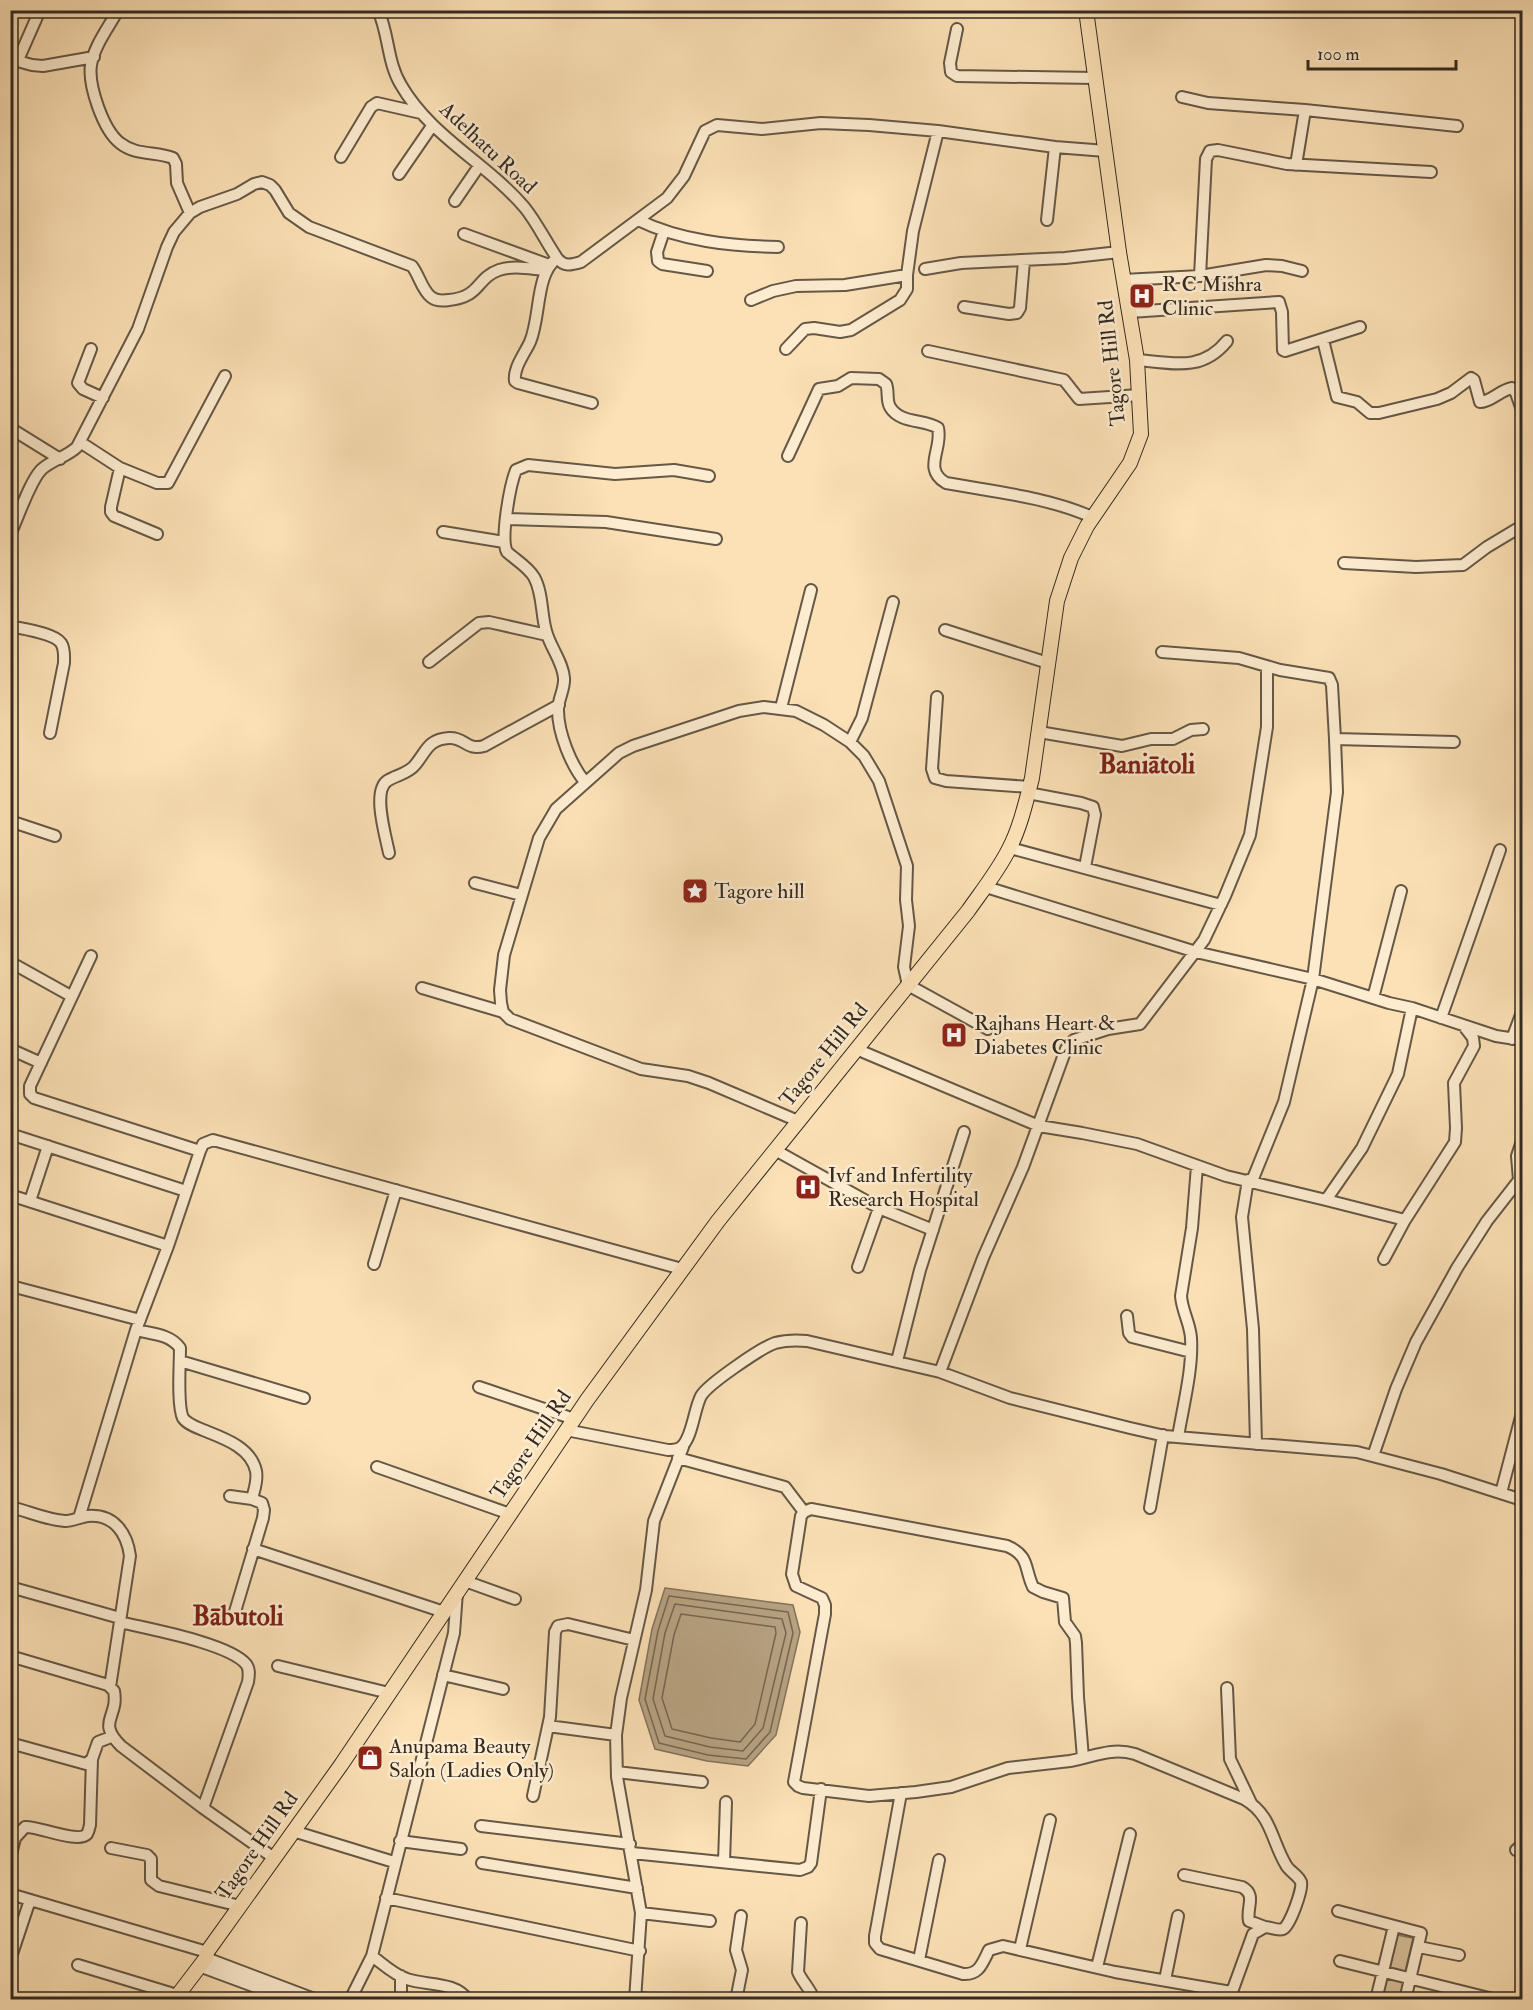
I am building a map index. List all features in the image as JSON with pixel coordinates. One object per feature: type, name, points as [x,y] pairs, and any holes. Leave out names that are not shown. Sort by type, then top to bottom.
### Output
[{"type":"main road","name":"Tagore Hill Rd","points":[[176,1997],[389,1693],[570,1425],[682,1269],[986,887],[1010,848],[1029,790],[1057,601],[1062,585],[1071,558],[1092,517],[1130,464],[1141,434],[1137,360],[1123,280],[1086,10]]},
{"type":"street","points":[[40,10],[14,59],[43,66],[94,57]]},
{"type":"street","points":[[118,10],[94,57],[91,76],[101,113],[108,130],[120,143],[135,150],[173,158],[176,164],[177,183],[190,213]]},
{"type":"street","name":"Adelhatu Road","points":[[378,10],[396,75],[402,87],[432,126],[525,208],[550,264]]},
{"type":"street","points":[[957,29],[950,63],[951,72],[957,76],[1095,78]]},
{"type":"street","points":[[1182,97],[1208,103],[1305,110],[1457,126]]},
{"type":"street","points":[[340,157],[371,107],[377,103],[421,113]]},
{"type":"street","points":[[1296,165],[1305,110]]},
{"type":"street","points":[[10,535],[35,478],[42,469],[69,454],[80,442],[138,329],[174,232],[190,213],[200,207],[237,194],[254,184],[262,182],[270,185],[283,205],[309,227],[412,266],[427,292],[432,298],[441,301],[467,297],[491,274],[500,269],[581,262],[668,198],[678,186],[705,131],[717,125],[762,129],[833,123],[938,131],[1055,147],[1106,151]]},
{"type":"street","points":[[399,174],[432,126]]},
{"type":"street","points":[[786,349],[805,329],[846,331],[900,300],[907,289],[913,231],[938,131]]},
{"type":"street","points":[[1047,220],[1055,147]]},
{"type":"street","points":[[1200,276],[1202,217],[1208,152],[1218,150],[1296,165],[1431,172]]},
{"type":"street","points":[[455,201],[479,166]]},
{"type":"street","points":[[638,220],[663,231],[730,245],[777,247]]},
{"type":"street","points":[[663,231],[657,252],[658,261],[662,264],[707,272]]},
{"type":"street","points":[[464,234],[550,264]]},
{"type":"street","points":[[924,269],[961,262],[1024,261],[1119,252]]},
{"type":"street","points":[[964,307],[1009,314],[1017,313],[1020,308],[1024,261]]},
{"type":"street","points":[[550,264],[534,329],[515,371],[515,381],[592,403]]},
{"type":"street","points":[[1123,280],[1200,276],[1266,265],[1302,271]]},
{"type":"street","points":[[751,300],[773,291],[796,286],[845,285],[908,275]]},
{"type":"street","points":[[1130,312],[1278,302],[1282,312],[1283,351],[1359,327]]},
{"type":"street","points":[[1323,340],[1336,396],[1357,402],[1370,413],[1379,413],[1437,399],[1451,393],[1471,378],[1474,380],[1480,402],[1485,402],[1504,390],[1512,388],[1515,390],[1522,410]]},
{"type":"street","points":[[1137,360],[1194,363],[1219,351],[1227,341]]},
{"type":"street","points":[[91,349],[78,383],[83,389],[103,398]]},
{"type":"street","points":[[928,351],[1064,381],[1074,395],[1082,400],[1140,395]]},
{"type":"street","points":[[80,442],[120,468],[157,483],[168,483],[225,376]]},
{"type":"street","points":[[788,456],[819,389],[838,386],[851,378],[879,379],[886,384],[890,407],[895,413],[938,428],[940,436],[934,465],[934,472],[938,478],[946,483],[1047,502],[1077,510],[1092,517]]},
{"type":"street","points":[[10,428],[60,459]]},
{"type":"street","points":[[585,783],[570,758],[559,719],[564,678],[547,635],[534,577],[507,552],[504,542],[513,477],[521,466],[528,465],[615,474],[674,470],[709,476]]},
{"type":"street","points":[[120,468],[111,512],[114,516],[157,534]]},
{"type":"street","points":[[507,519],[606,522],[716,539]]},
{"type":"street","points":[[1344,563],[1416,567],[1464,565],[1481,551],[1522,526]]},
{"type":"street","points":[[443,532],[504,542]]},
{"type":"street","points":[[781,708],[811,590]]},
{"type":"street","points":[[850,742],[862,718],[894,602]]},
{"type":"street","points":[[429,662],[479,623],[489,622],[547,635]]},
{"type":"street","points":[[10,626],[54,637],[62,643],[64,663],[50,733]]},
{"type":"street","points":[[945,630],[1048,663]]},
{"type":"street","points":[[1162,652],[1239,658],[1267,668],[1326,677],[1331,680],[1337,792],[1313,980],[1284,1102],[1250,1181],[1242,1217],[1253,1329],[1256,1444]]},
{"type":"street","points":[[940,1372],[1039,1126],[1064,1052],[1070,1043],[1116,1027],[1138,1026],[1196,952],[1221,905],[1253,824],[1267,727],[1267,668]]},
{"type":"street","points":[[937,697],[932,769],[935,778],[1029,790],[1093,807],[1095,815],[1085,867]]},
{"type":"street","points":[[389,853],[380,802],[380,791],[384,782],[411,770],[424,750],[435,741],[455,738],[470,747],[484,746],[559,705]]},
{"type":"street","points":[[503,1012],[500,990],[504,955],[538,838],[556,810],[619,753],[633,746],[739,711],[764,707],[796,711],[824,724],[850,742],[864,756],[879,781],[907,866],[906,900],[909,926],[903,967],[908,985],[988,1029]]},
{"type":"street","points":[[1039,732],[1122,746],[1145,740],[1173,739],[1191,730],[1203,729]]},
{"type":"street","points":[[1335,739],[1454,742]]},
{"type":"street","points":[[10,821],[55,836]]},
{"type":"street","points":[[1010,848],[1221,905]]},
{"type":"street","points":[[1441,1018],[1500,850]]},
{"type":"street","points":[[476,883],[521,895]]},
{"type":"street","points":[[986,887],[1196,952],[1313,980],[1412,1008],[1496,1036],[1517,1039],[1522,1012]]},
{"type":"street","points":[[1373,998],[1401,891]]},
{"type":"street","points":[[91,956],[30,1086],[30,1094],[34,1098],[200,1150]]},
{"type":"street","points":[[10,962],[72,996]]},
{"type":"street","points":[[422,988],[503,1012],[510,1019],[641,1069],[688,1076],[709,1083],[798,1121]]},
{"type":"street","points":[[1326,1200],[1362,1148],[1398,1074],[1412,1008]]},
{"type":"street","points":[[1384,1259],[1405,1220],[1455,1142],[1454,1083],[1474,1046],[1473,1038],[1463,1025]]},
{"type":"street","points":[[10,1049],[41,1063]]},
{"type":"street","points":[[856,1049],[1039,1126],[1137,1144],[1226,1176],[1405,1220]]},
{"type":"street","points":[[897,1361],[913,1293],[964,1132]]},
{"type":"street","points":[[10,1134],[186,1191]]},
{"type":"street","points":[[79,1518],[136,1330],[203,1144],[213,1140],[223,1142],[682,1269]]},
{"type":"street","points":[[1373,1456],[1396,1389],[1416,1342],[1457,1268],[1487,1221],[1518,1180],[1517,1156],[1522,1141]]},
{"type":"street","points":[[30,1202],[48,1146]]},
{"type":"street","points":[[775,1150],[879,1208],[933,1230]]},
{"type":"street","points":[[1178,1437],[1191,1352],[1190,1330],[1181,1296],[1192,1228],[1197,1166]]},
{"type":"street","points":[[374,1264],[396,1190]]},
{"type":"street","points":[[10,1195],[168,1246]]},
{"type":"street","points":[[858,1267],[879,1208]]},
{"type":"street","points":[[11,1286],[141,1320]]},
{"type":"street","points":[[1127,1316],[1129,1333],[1132,1337],[1191,1352]]},
{"type":"street","points":[[136,1330],[167,1337],[175,1341],[180,1348],[180,1410],[184,1419],[193,1426],[229,1441],[251,1458],[256,1471],[252,1499]]},
{"type":"street","points":[[653,2000],[635,1998],[641,1913],[617,1772],[616,1735],[621,1698],[646,1590],[654,1521],[701,1397],[706,1390],[760,1351],[774,1343],[790,1340],[807,1341],[940,1372],[1010,1398],[1162,1435],[1328,1448],[1373,1456],[1441,1474],[1522,1500]]},
{"type":"street","points":[[180,1360],[304,1398]]},
{"type":"street","points":[[479,1387],[570,1425],[668,1450],[682,1447]]},
{"type":"street","points":[[1501,1493],[1522,1413]]},
{"type":"street","points":[[1150,1508],[1162,1435]]},
{"type":"street","points":[[678,1458],[784,1487],[804,1512]]},
{"type":"street","points":[[377,1467],[510,1514]]},
{"type":"street","points":[[230,1496],[262,1503],[264,1510],[234,1616]]},
{"type":"street","points":[[10,1507],[56,1519],[100,1517],[110,1521],[121,1530],[128,1542],[130,1556],[110,1688]]},
{"type":"street","points":[[1083,1758],[1076,1639],[1065,1622],[1062,1598],[1033,1587],[1026,1563],[1019,1552],[1007,1546],[844,1515],[811,1509],[804,1512],[801,1516],[792,1574],[793,1582],[796,1586],[822,1598],[825,1614],[794,1782],[798,1786],[857,1795],[901,1793],[951,1787],[1008,1768],[1070,1761],[1083,1758],[1110,1751],[1125,1751],[1252,1804]]},
{"type":"street","points":[[253,1549],[444,1612]]},
{"type":"street","points":[[350,2000],[372,1956],[394,1862],[454,1633],[461,1586],[515,1599]]},
{"type":"street","points":[[10,1587],[222,1650],[248,1666],[250,1673],[248,1682],[203,1808]]},
{"type":"street","points":[[533,1796],[548,1726],[555,1632],[558,1626],[568,1624],[634,1640]]},
{"type":"street","points":[[10,1656],[114,1691],[116,1700],[108,1724],[111,1737],[203,1808],[274,1858]]},
{"type":"street","points":[[278,1666],[389,1693]]},
{"type":"street","points":[[443,1675],[503,1689]]},
{"type":"street","points":[[1184,1875],[1242,1887],[1249,1891],[1251,1897],[1249,1921],[1280,1930],[1289,1924],[1301,1884],[1288,1869],[1272,1829],[1252,1804],[1230,1759],[1227,1688]]},
{"type":"street","points":[[548,1726],[616,1735]]},
{"type":"street","points":[[10,1859],[15,1838],[25,1827],[33,1826],[72,1837],[81,1838],[87,1834],[90,1825],[92,1759],[98,1742],[111,1737]]},
{"type":"street","points":[[10,1743],[79,1763],[86,1764],[92,1759]]},
{"type":"street","points":[[617,1772],[702,1782]]},
{"type":"street","points":[[481,1826],[724,1862],[800,1870],[808,1868],[811,1863],[821,1789]]},
{"type":"street","points":[[901,1793],[875,1936],[875,1942],[880,1949],[963,1974],[971,1974],[980,1968],[989,1950],[1003,1946],[1230,1996],[1253,1934],[1265,1927]]},
{"type":"street","points":[[724,1862],[726,1802]]},
{"type":"street","points":[[1020,1949],[1050,1820]]},
{"type":"street","points":[[293,1831],[394,1862]]},
{"type":"street","points":[[1098,1967],[1130,1834]]},
{"type":"street","points":[[400,1841],[461,1849]]},
{"type":"street","points":[[111,1848],[147,1855],[151,1859],[150,1880],[159,1886],[240,1906]]},
{"type":"street","points":[[919,1960],[939,1860]]},
{"type":"street","points":[[482,1863],[637,1888]]},
{"type":"street","points":[[10,1894],[204,1959],[317,2000]]},
{"type":"street","points":[[386,1898],[640,1951]]},
{"type":"street","points":[[10,1959],[30,1900]]},
{"type":"street","points":[[1338,1911],[1421,1933],[1405,2000]]},
{"type":"street","points":[[641,1913],[711,1921]]},
{"type":"street","points":[[736,2000],[742,1970],[736,1950],[741,1916]]},
{"type":"street","points":[[1165,1980],[1178,1916]]},
{"type":"street","points":[[801,1923],[798,1972],[811,1991],[814,2000]]},
{"type":"street","points":[[1376,2000],[1394,1926]]},
{"type":"street","points":[[1419,1947],[1459,1955]]},
{"type":"street","points":[[372,1956],[407,1979],[459,1990],[468,2000]]},
{"type":"street","points":[[204,1959],[271,1996],[291,2000]]},
{"type":"street","points":[[1340,1962],[1410,1977],[1497,2000]]},
{"type":"street","points":[[78,1965],[176,1997]]},
{"type":"street","points":[[401,1976],[401,2000]]},
{"type":"shaded area","points":[[1397,1935],[1413,1938],[1405,1972],[1390,1968]]},
{"type":"shaded area","points":[[1386,1977],[1405,1983],[1401,1999],[1381,2000]]},
{"type":"water","points":[[665,1588],[793,1605],[800,1632],[776,1735],[748,1766],[707,1761],[655,1749],[639,1700],[652,1629]]},
{"type":"place","name":"R C Mishra Clinic","points":[[1142,296]]},
{"type":"place","name":"Tagore hill","points":[[695,891]]},
{"type":"place","name":"Rajhans Heart & Diabetes Clinic","points":[[954,1035]]},
{"type":"place","name":"Ivf and Infertility Research Hospital","points":[[808,1187]]},
{"type":"place","name":"Anupama Beauty Salon (Ladies Only)","points":[[370,1758]]},
{"type":"district","name":"Baniātoli","points":[[1147,764]]},
{"type":"district","name":"Bābutoli","points":[[238,1616]]}]
